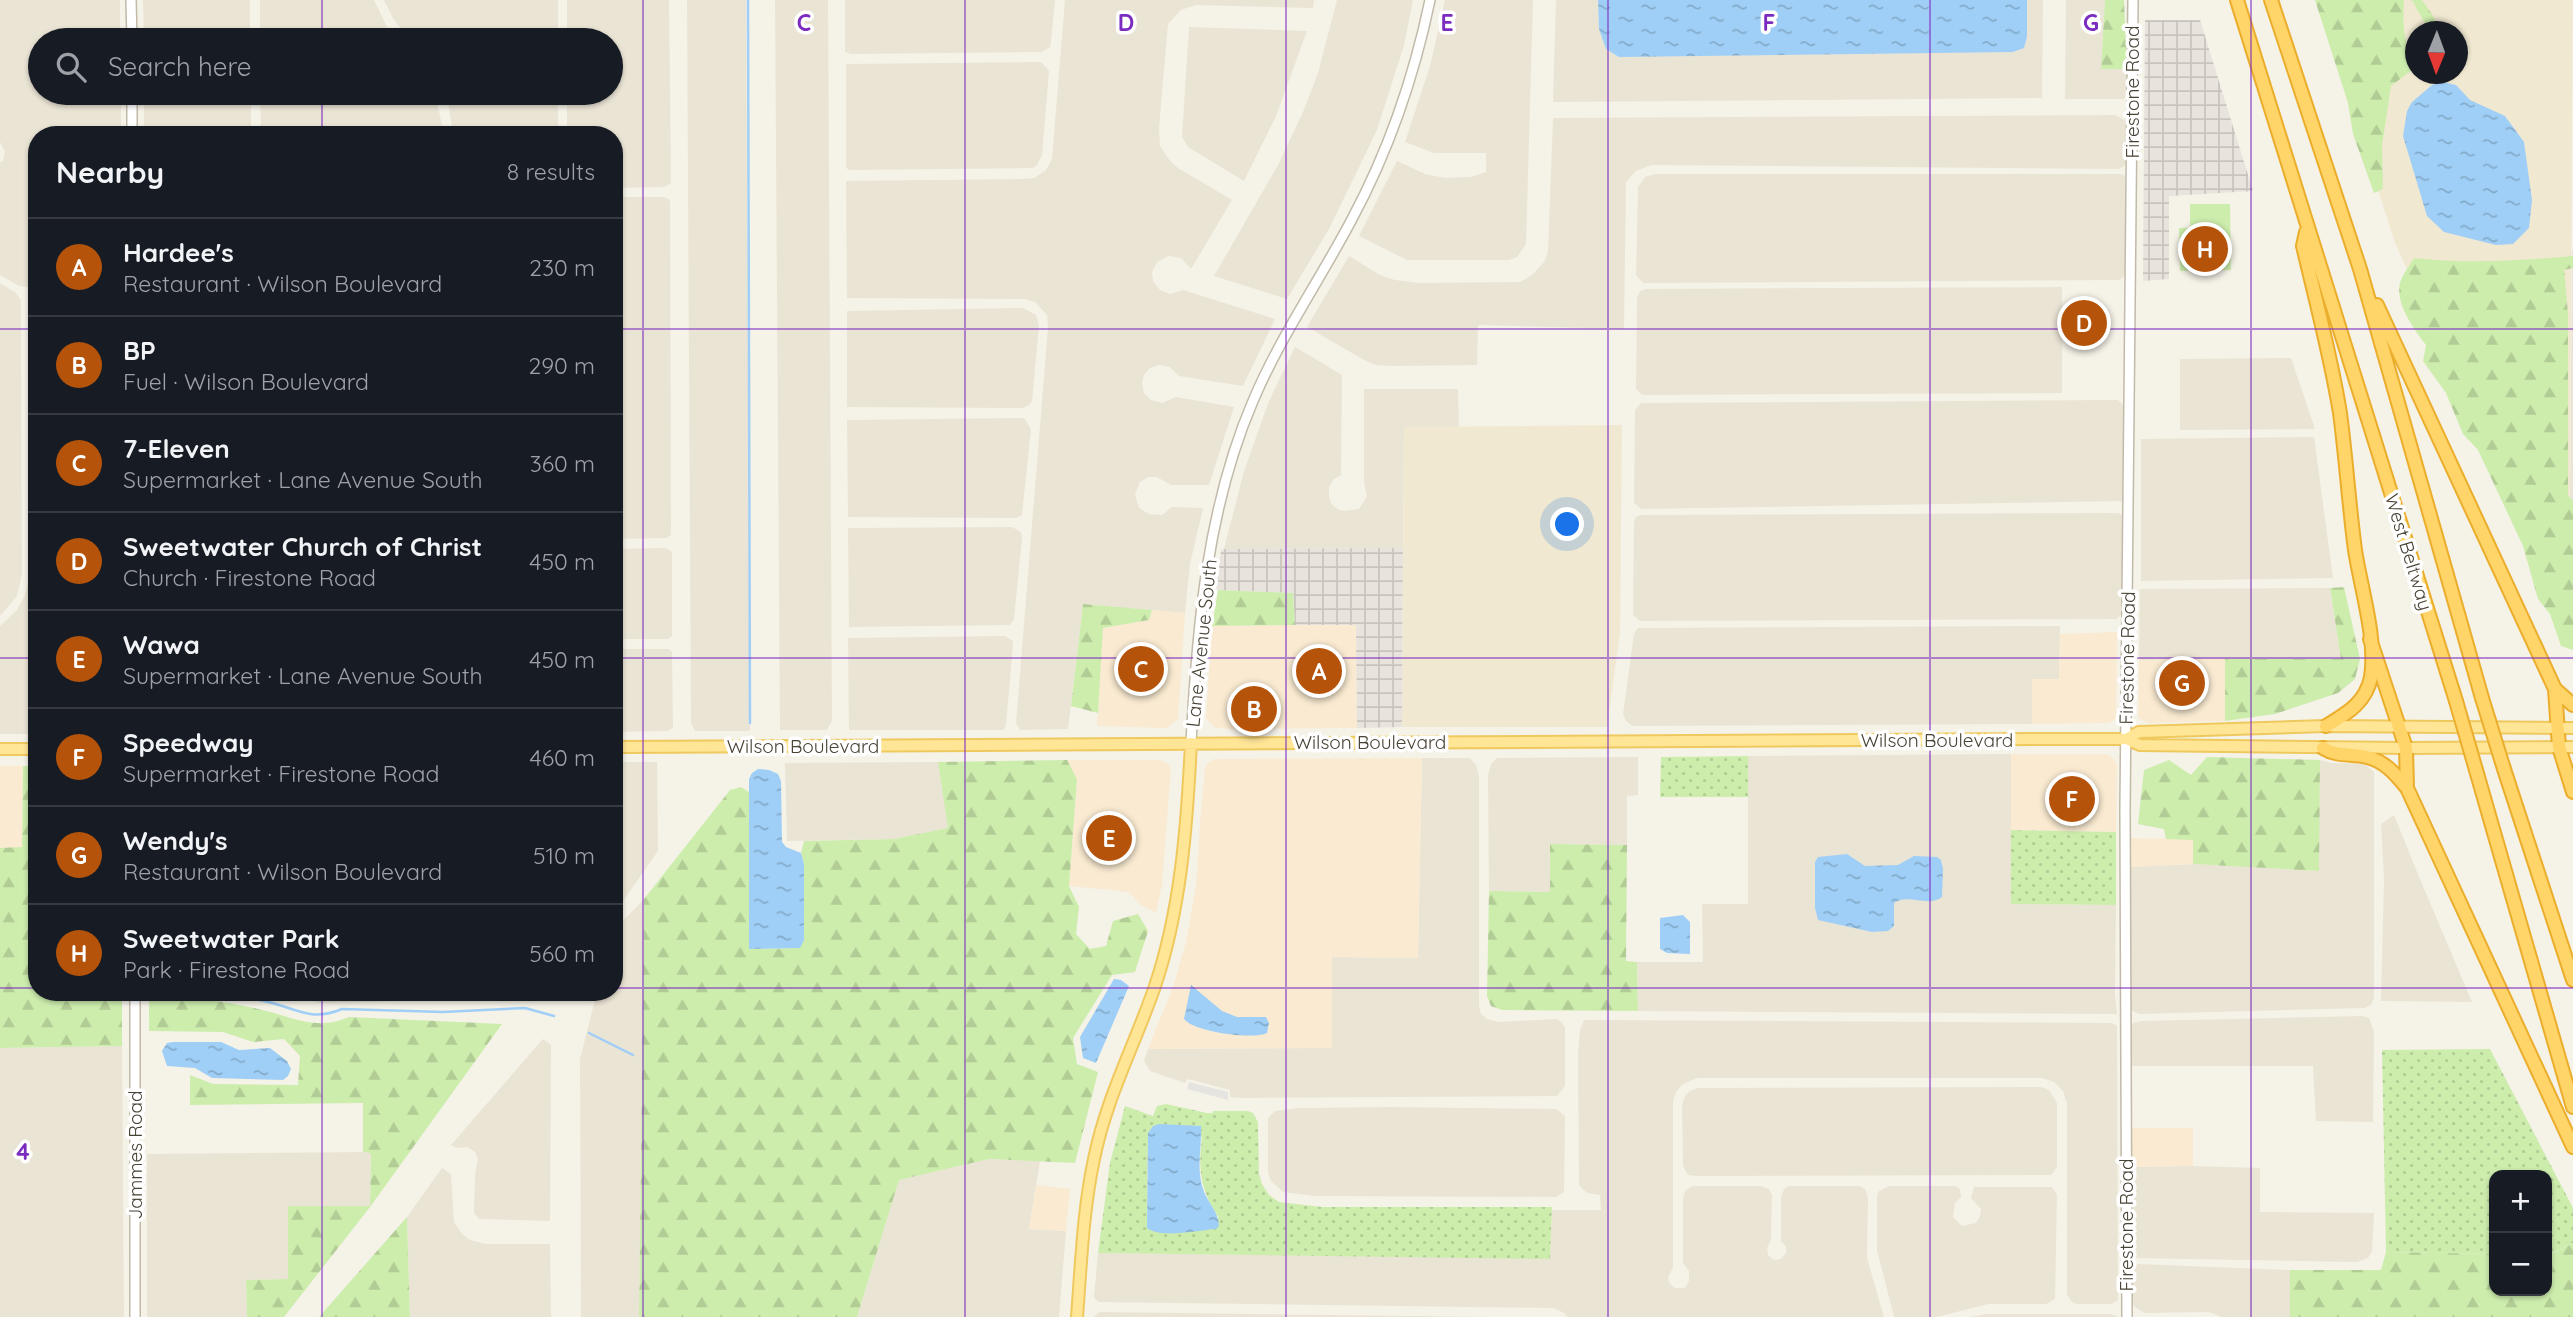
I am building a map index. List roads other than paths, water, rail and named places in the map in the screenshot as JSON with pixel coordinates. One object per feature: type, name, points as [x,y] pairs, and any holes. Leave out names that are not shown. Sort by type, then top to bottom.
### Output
[{"type":"highway","name":"West Beltway","points":[[2237,0],[2456,701],[2573,1107]]},
{"type":"highway","name":"West Beltway","points":[[2271,0],[2360,269],[2482,698],[2573,980]]},
{"type":"highway","points":[[2307,228],[2304,246],[2339,410],[2355,548],[2370,639],[2371,667],[2367,690],[2353,709],[2326,726]]},
{"type":"highway","points":[[2360,269],[2555,689],[2559,747],[2573,792]]},
{"type":"highway","points":[[2370,639],[2406,748],[2407,788]]},
{"type":"highway","points":[[2555,689],[2573,705]]},
{"type":"highway","points":[[2323,748],[2336,754],[2375,759],[2394,773],[2407,788],[2573,1147]]},
{"type":"main road","name":"Wilson Boulevard","points":[[2126,739],[2139,732],[2326,726],[2573,729]]},
{"type":"main road","name":"Wilson Boulevard","points":[[623,747],[2126,739],[2140,746],[2573,747]]},
{"type":"main road","name":"Lane Avenue South","points":[[1077,1317],[1094,1158],[1111,1097],[1154,989],[1171,928],[1178,892],[1191,743]]},
{"type":"main road","points":[[0,749],[28,749]]},
{"type":"street","points":[[131,0],[132,28]]},
{"type":"street","name":"Lane Avenue South","points":[[1191,743],[1206,571],[1240,432],[1282,342],[1352,219],[1387,146],[1414,71],[1430,0]]},
{"type":"street","name":"Firestone Road","points":[[2127,1317],[2126,739],[2133,0]]},
{"type":"street","points":[[132,105],[132,126]]},
{"type":"street","name":"Jammes Road","points":[[135,1001],[135,1317]]},
{"type":"water","points":[[1598,0],[2027,0],[2027,37],[2024,48],[2013,52],[1619,57],[1606,49],[1599,29]]},
{"type":"water","points":[[2432,85],[2456,85],[2470,100],[2505,116],[2524,142],[2532,200],[2529,228],[2513,244],[2496,245],[2444,232],[2427,216],[2403,136],[2407,111],[2412,102]]},
{"type":"water","points":[[758,769],[778,774],[781,781],[782,842],[786,847],[801,853],[804,864],[804,940],[800,948],[749,949],[749,779]]},
{"type":"water","points":[[1847,854],[1865,866],[1898,865],[1914,856],[1937,857],[1941,860],[1943,869],[1942,897],[1931,901],[1905,899],[1894,903],[1894,926],[1888,931],[1872,932],[1818,920],[1815,908],[1815,862],[1818,857]]},
{"type":"water","points":[[1683,915],[1690,922],[1690,954],[1667,953],[1660,949],[1660,918]]},
{"type":"water","points":[[1114,979],[1129,986],[1096,1063],[1083,1058],[1080,1037]]},
{"type":"water","points":[[1191,985],[1222,1011],[1237,1017],[1266,1017],[1269,1023],[1267,1033],[1250,1036],[1224,1034],[1190,1024],[1184,1019]]},
{"type":"water","points":[[221,1042],[239,1050],[270,1048],[287,1061],[291,1069],[283,1080],[212,1078],[195,1068],[167,1066],[162,1051],[167,1043]]},
{"type":"water","points":[[1153,1126],[1201,1126],[1201,1181],[1217,1216],[1219,1226],[1216,1229],[1161,1233],[1147,1228],[1148,1133]]},
{"type":"waterway","points":[[748,0],[750,723]]},
{"type":"waterway","points":[[264,1001],[313,1014],[342,1009],[443,1012],[525,1008],[554,1016]]},
{"type":"waterway","points":[[589,1033],[633,1055]]},
{"type":"place","name":"Sweetwater Park","points":[[2205,249]]},
{"type":"place","name":"Sweetwater Church of Christ","points":[[2084,323]]},
{"type":"place","name":"7-Eleven","points":[[1141,669]]},
{"type":"place","name":"Hardee's","points":[[1319,671]]},
{"type":"place","name":"Wendy's","points":[[2182,683]]},
{"type":"place","name":"BP","points":[[1254,709]]},
{"type":"place","name":"Speedway","points":[[2072,799]]},
{"type":"place","name":"Wawa","points":[[1109,838]]}]
